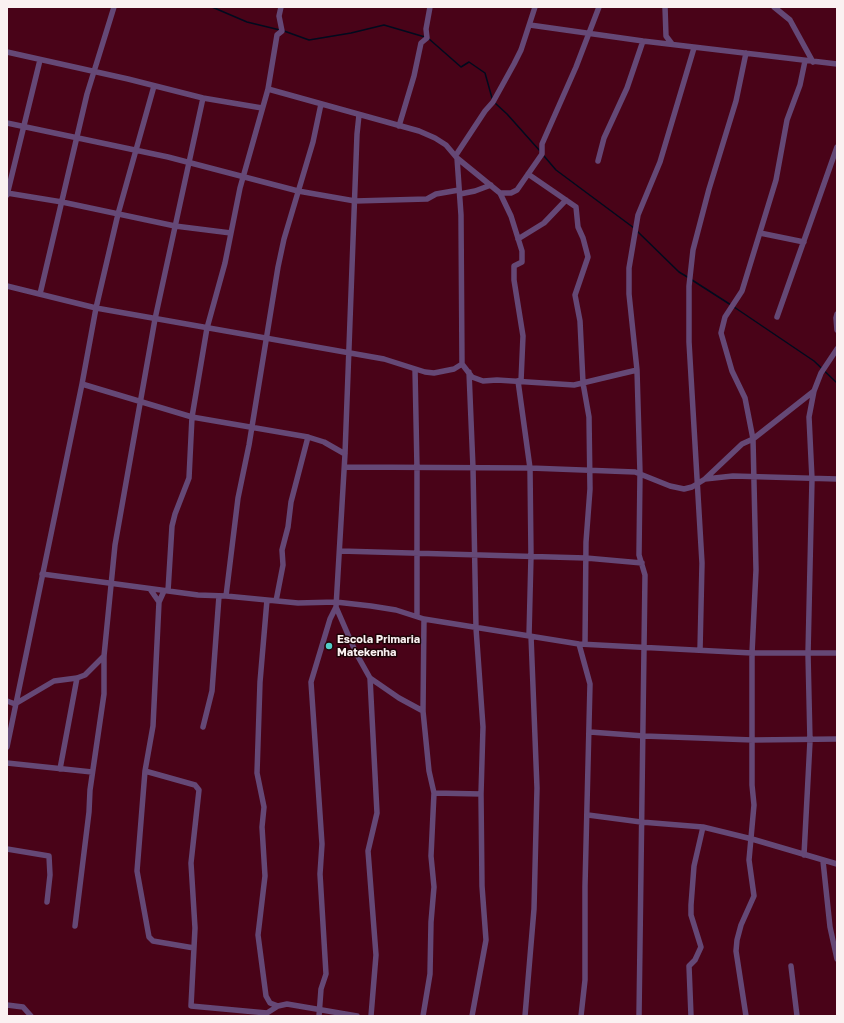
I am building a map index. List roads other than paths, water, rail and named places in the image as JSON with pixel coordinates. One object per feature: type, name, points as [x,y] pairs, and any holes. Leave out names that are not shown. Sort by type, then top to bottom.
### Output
[{"type":"street","points":[[40,294],[76,138],[114,7]]},
{"type":"street","points":[[194,948],[153,941],[146,931],[138,871],[145,771],[153,726],[159,602],[166,591],[172,526],[189,478],[192,417],[207,328],[225,263],[243,176],[268,89],[277,35],[282,31],[279,16],[281,7]]},
{"type":"street","points":[[399,126],[414,76],[421,43],[427,38],[426,29],[430,7]]},
{"type":"street","points":[[535,7],[521,50],[493,102],[485,111],[456,157],[459,192],[462,364],[478,380],[574,385],[609,378],[637,370]]},
{"type":"street","points":[[500,193],[511,193],[517,190],[542,154],[542,144],[599,7]]},
{"type":"street","points":[[665,7],[666,36],[672,44]]},
{"type":"street","points":[[774,7],[790,20],[813,62]]},
{"type":"street","points":[[530,25],[694,48],[837,64]]},
{"type":"street","points":[[660,43],[666,36]]},
{"type":"street","points":[[598,161],[604,138],[627,88],[643,41]]},
{"type":"street","points":[[639,1016],[645,575],[639,555],[640,473],[637,370],[630,308],[629,268],[638,215],[660,162],[694,48]]},
{"type":"street","points":[[7,52],[203,98],[262,108]]},
{"type":"street","points":[[700,650],[702,563],[688,342],[689,286],[692,250],[736,101],[746,53]]},
{"type":"street","points":[[40,60],[7,194],[62,202],[175,226],[231,233]]},
{"type":"street","points":[[746,1016],[736,951],[736,940],[754,896],[750,860],[754,805],[752,785],[752,653],[756,570],[755,478],[753,440],[745,398],[732,371],[721,333],[725,317],[742,291],[760,233],[776,180],[787,120],[800,85],[805,60]]},
{"type":"street","points":[[7,747],[82,384],[96,308],[118,214],[154,86]]},
{"type":"street","points":[[268,89],[399,126],[435,138],[500,193],[511,216],[522,251],[522,261],[514,265],[514,280],[523,336],[520,381],[530,468],[530,636],[537,788],[534,909],[526,1016]]},
{"type":"street","points":[[74,926],[92,772],[104,694],[104,656],[115,545],[155,319],[203,98]]},
{"type":"street","points":[[226,596],[232,538],[267,339],[278,267],[298,191],[313,142],[321,104]]},
{"type":"street","points":[[319,1016],[321,989],[326,974],[320,874],[322,844],[311,682],[330,619],[336,605],[345,467],[348,353],[359,115]]},
{"type":"street","points":[[7,123],[188,162],[298,191],[355,201],[427,199],[436,194],[475,191],[491,185]]},
{"type":"street","points":[[777,317],[837,148]]},
{"type":"street","points":[[528,174],[577,209],[578,228],[583,238],[588,257],[575,291],[580,321],[583,383],[589,417],[590,490],[582,644],[590,684],[590,732],[585,886],[586,980],[581,1016]]},
{"type":"street","points":[[518,239],[544,223],[566,200]]},
{"type":"street","points":[[760,233],[804,242]]},
{"type":"street","points":[[7,286],[96,308],[267,339],[384,358],[415,369],[434,373],[454,369],[462,364]]},
{"type":"street","points":[[837,314],[837,330]]},
{"type":"street","points":[[804,855],[810,740],[808,654],[812,479],[809,417],[814,391],[821,373],[837,349]]},
{"type":"street","points":[[415,369],[418,552],[417,616]]},
{"type":"street","points":[[469,372],[473,468],[476,628],[483,727],[481,794],[482,886],[486,940],[483,960],[473,1000],[472,1016]]},
{"type":"street","points":[[82,384],[192,417],[252,426],[308,437],[324,442],[345,454]]},
{"type":"street","points":[[345,467],[589,469],[640,473],[670,486],[684,489],[705,479],[742,444],[753,440],[814,391]]},
{"type":"street","points":[[276,601],[283,565],[282,550],[288,527],[291,502],[308,437]]},
{"type":"street","points":[[705,479],[733,476],[755,478],[837,479]]},
{"type":"street","points":[[340,551],[418,552],[474,556],[586,558],[642,563]]},
{"type":"street","points":[[42,574],[166,591],[298,603],[371,606],[417,616],[424,619],[582,644],[752,653],[837,653]]},
{"type":"street","points":[[150,589],[159,602]]},
{"type":"street","points":[[203,727],[212,691],[219,596]]},
{"type":"street","points":[[267,600],[260,682],[257,773],[264,807],[262,826],[265,876],[258,935],[266,996],[270,1002],[278,1006]]},
{"type":"street","points":[[336,605],[356,653],[370,678],[399,698],[423,711]]},
{"type":"street","points":[[423,1016],[430,974],[431,922],[434,887],[431,856],[434,793],[429,771],[423,711],[424,619]]},
{"type":"street","points":[[7,701],[16,704],[54,681],[77,678],[85,675],[94,668],[104,656]]},
{"type":"street","points":[[60,769],[77,678]]},
{"type":"street","points":[[370,678],[377,813],[368,851],[376,955],[371,1016]]},
{"type":"street","points":[[590,732],[644,736],[753,740],[837,739]]},
{"type":"street","points":[[7,763],[92,772]]},
{"type":"street","points":[[145,771],[195,785],[199,790],[191,863],[195,928],[191,1006],[235,1013],[267,1012],[278,1006],[287,1004],[357,1016]]},
{"type":"street","points":[[434,793],[481,794]]},
{"type":"street","points":[[588,814],[641,822],[703,827],[752,839],[837,864]]},
{"type":"street","points":[[691,1016],[689,966],[695,960],[701,947],[691,915],[691,905],[694,866],[703,827]]},
{"type":"street","points":[[7,849],[49,856],[51,870],[47,902]]},
{"type":"street","points":[[823,861],[830,927],[837,959]]},
{"type":"street","points":[[790,966],[797,1016]]},
{"type":"street","points":[[7,1005],[23,1008],[31,1016]]},
{"type":"waterway","points":[[212,7],[247,22],[280,30]]},
{"type":"waterway","points":[[284,31],[309,40],[351,33],[384,25],[425,37]]},
{"type":"waterway","points":[[428,38],[461,67],[469,62],[485,73],[492,98]]},
{"type":"waterway","points":[[495,103],[507,114],[540,151]]},
{"type":"waterway","points":[[544,156],[556,170],[634,228]]},
{"type":"waterway","points":[[637,231],[679,272],[689,278]]},
{"type":"waterway","points":[[692,280],[731,305]]},
{"type":"waterway","points":[[734,307],[814,361],[837,383]]},
{"type":"place","name":"Escola Primaria Matekenha","points":[[329,646]]}]
